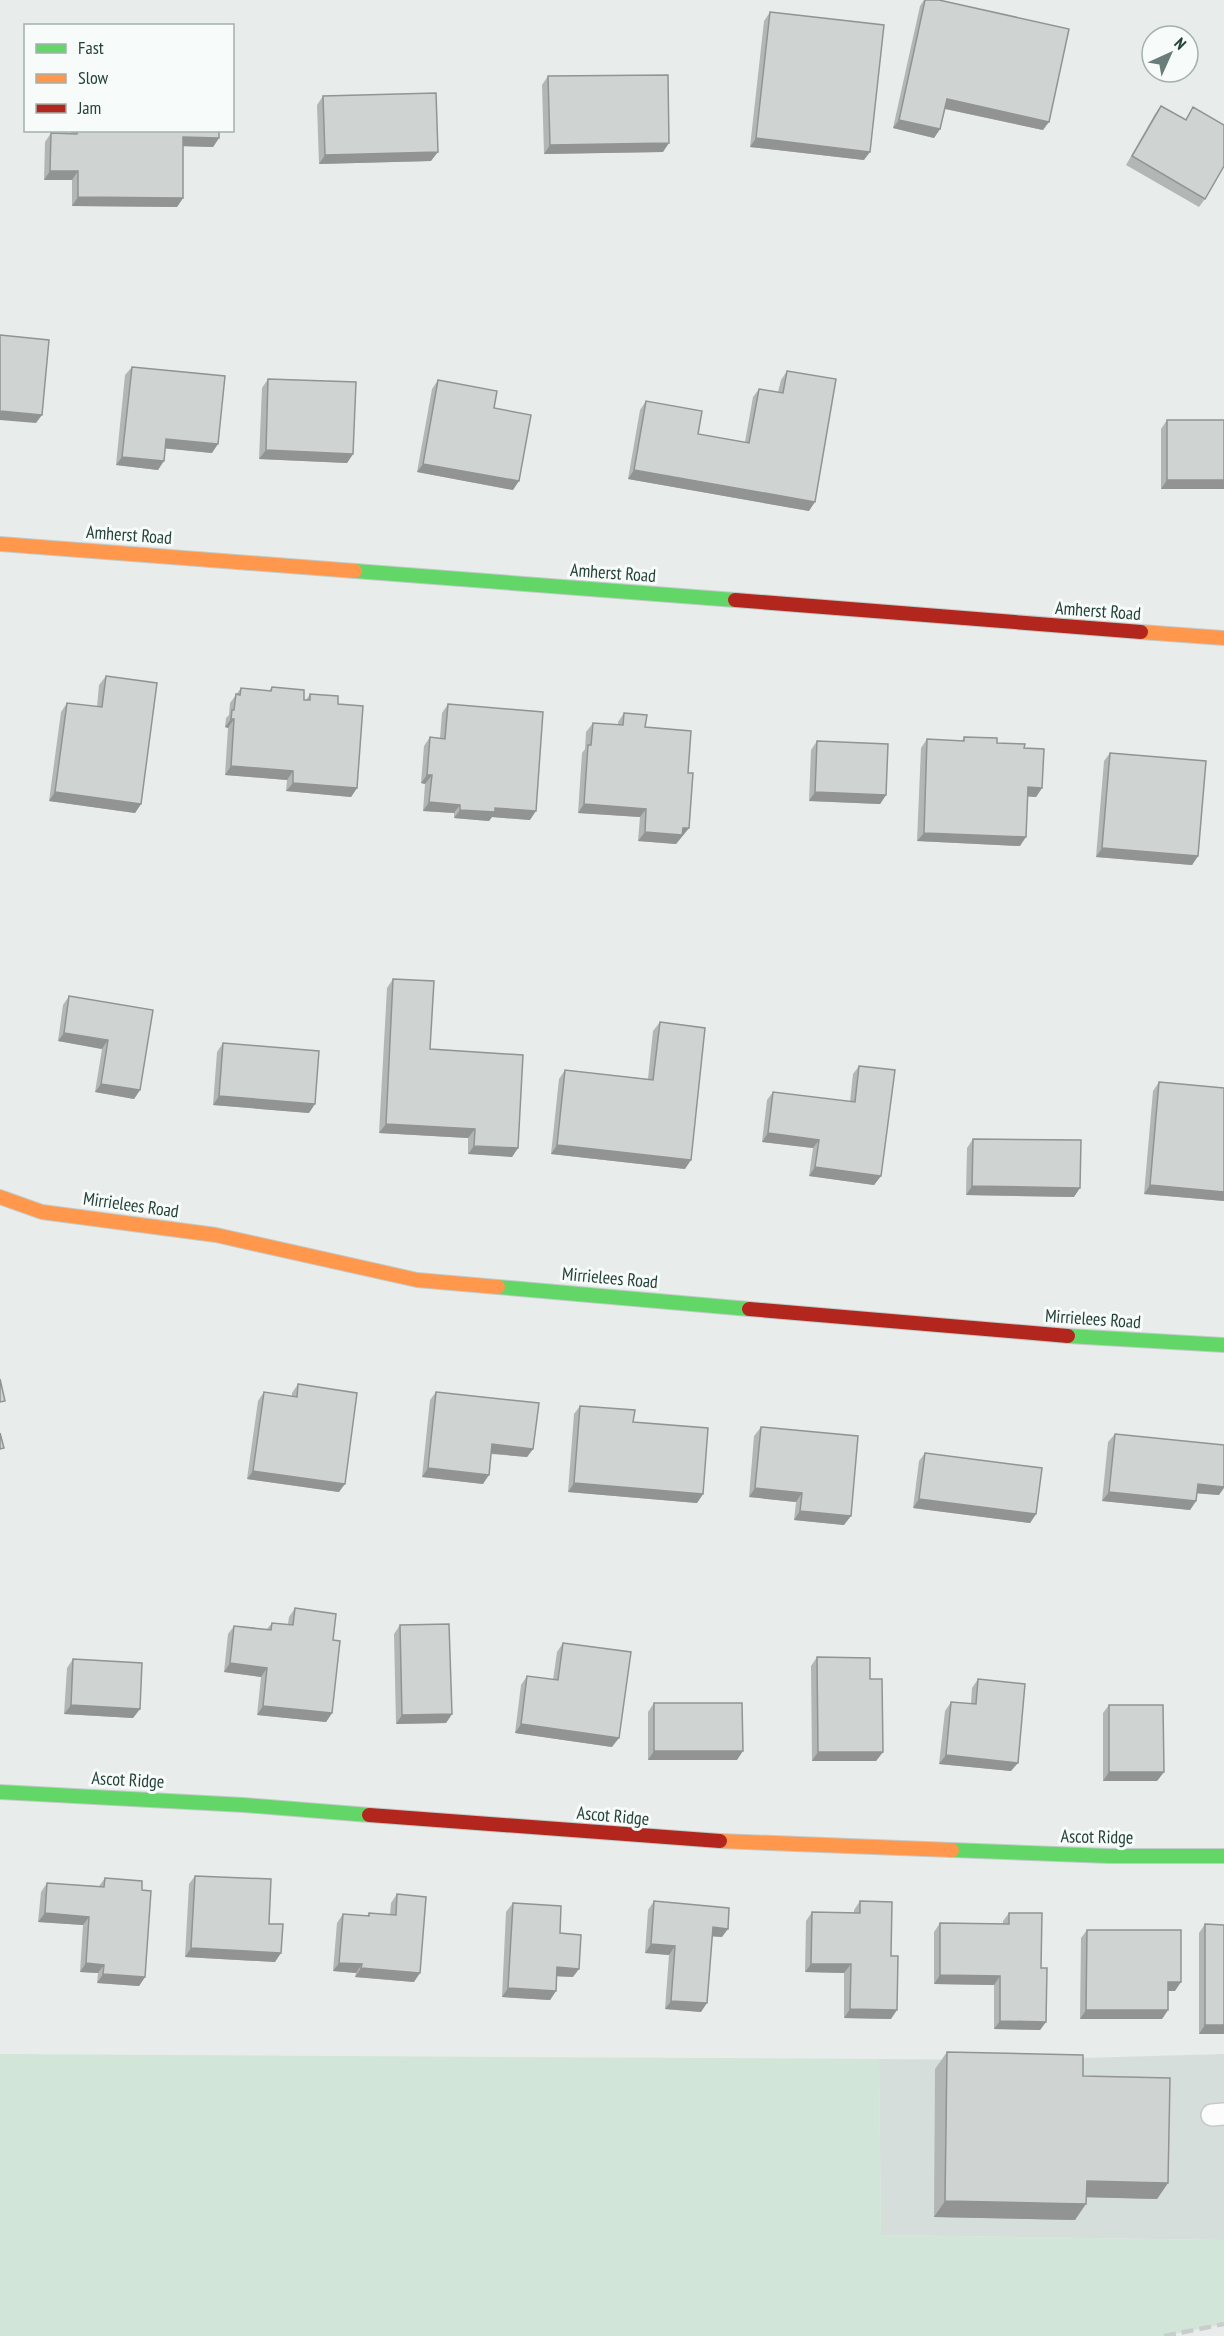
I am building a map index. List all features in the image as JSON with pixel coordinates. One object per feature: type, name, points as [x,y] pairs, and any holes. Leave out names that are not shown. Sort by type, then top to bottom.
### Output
[{"type":"street","name":"Amherst Road","points":[[0,544],[1224,638]]},
{"type":"street","name":"Mirrielees Road","points":[[0,1197],[42,1212],[216,1235],[417,1280],[1006,1332],[1224,1345]]},
{"type":"street","name":"Ascot Ridge","points":[[0,1792],[244,1804],[691,1840],[1108,1856],[1224,1856]]},
{"type":"shaded area","points":[[1224,2054],[1224,2240],[881,2235],[879,2059],[1005,2060]]},
{"type":"green space","points":[[0,2054],[879,2059],[881,2235],[1224,2240],[1224,2324],[1164,2336],[0,2336]]},
{"type":"building","points":[[925,0],[939,0],[1069,29],[1049,122],[947,99],[940,129],[899,120]]},
{"type":"building","points":[[770,12],[884,25],[870,152],[756,138]]},
{"type":"building","points":[[668,75],[669,143],[550,145],[548,76]]},
{"type":"building","points":[[436,93],[438,152],[325,155],[323,96]]},
{"type":"building","points":[[1161,106],[1186,120],[1193,107],[1224,125],[1224,166],[1205,199],[1132,156]]},
{"type":"building","points":[[77,132],[219,132],[219,138],[183,137],[183,198],[78,197],[78,171],[50,171],[51,133],[77,134]]},
{"type":"building","points":[[0,335],[49,340],[42,415],[0,411]]},
{"type":"building","points":[[132,367],[225,376],[218,444],[166,439],[164,461],[122,457]]},
{"type":"building","points":[[787,371],[836,379],[815,502],[634,470],[646,401],[702,411],[698,434],[749,443],[759,389],[783,393]]},
{"type":"building","points":[[268,379],[356,382],[353,454],[266,450]]},
{"type":"building","points":[[438,380],[497,391],[494,408],[531,415],[519,481],[423,464]]},
{"type":"building","points":[[1167,420],[1224,420],[1224,480],[1167,480]]},
{"type":"building","points":[[106,676],[157,683],[141,804],[55,792],[67,703],[102,707]]},
{"type":"building","points":[[272,687],[304,690],[304,700],[310,700],[310,694],[338,696],[338,704],[363,706],[357,788],[293,783],[293,771],[231,766],[234,719],[231,719],[236,694],[240,695],[241,688],[271,691]]},
{"type":"building","points":[[448,704],[543,712],[536,811],[495,808],[495,812],[460,810],[460,805],[429,802],[432,775],[427,775],[430,737],[445,739]]},
{"type":"building","points":[[624,713],[647,715],[645,727],[691,731],[688,773],[693,773],[689,828],[683,828],[682,835],[645,832],[646,809],[584,804],[588,745],[591,745],[593,723],[623,725]]},
{"type":"building","points":[[964,737],[997,738],[997,743],[1025,744],[1024,748],[1044,749],[1042,788],[1028,787],[1026,837],[924,833],[927,739],[964,741]]},
{"type":"building","points":[[817,741],[888,744],[886,795],[815,792]]},
{"type":"building","points":[[1110,753],[1206,761],[1198,856],[1102,848]]},
{"type":"building","points":[[393,979],[434,981],[430,1049],[523,1055],[518,1148],[474,1146],[475,1129],[386,1124]]},
{"type":"building","points":[[69,996],[153,1010],[140,1090],[101,1084],[108,1040],[64,1033]]},
{"type":"building","points":[[660,1022],[705,1028],[691,1160],[557,1145],[565,1070],[653,1080]]},
{"type":"building","points":[[223,1043],[319,1051],[315,1104],[219,1096]]},
{"type":"building","points":[[859,1066],[895,1070],[881,1176],[815,1167],[819,1140],[768,1133],[773,1092],[855,1102]]},
{"type":"building","points":[[1159,1082],[1224,1088],[1224,1192],[1150,1185]]},
{"type":"building","points":[[973,1139],[1081,1140],[1080,1188],[972,1186]]},
{"type":"building","points":[[0,1379],[5,1401],[0,1402]]},
{"type":"building","points":[[298,1384],[357,1393],[345,1484],[253,1471],[264,1392],[297,1397]]},
{"type":"building","points":[[436,1392],[539,1403],[533,1449],[492,1444],[489,1475],[428,1468]]},
{"type":"building","points":[[580,1406],[635,1410],[633,1422],[708,1428],[703,1494],[574,1483]]},
{"type":"building","points":[[761,1427],[858,1436],[851,1516],[800,1511],[802,1493],[755,1488]]},
{"type":"building","points":[[0,1433],[4,1448],[0,1449]]},
{"type":"building","points":[[1115,1434],[1224,1445],[1224,1487],[1198,1484],[1196,1501],[1109,1492]]},
{"type":"building","points":[[925,1453],[1042,1468],[1036,1514],[919,1499]]},
{"type":"building","points":[[295,1608],[336,1614],[333,1640],[340,1641],[332,1713],[263,1706],[267,1668],[230,1663],[234,1626],[271,1630],[272,1623],[293,1625]]},
{"type":"building","points":[[449,1624],[452,1714],[402,1715],[400,1625]]},
{"type":"building","points":[[563,1643],[631,1652],[619,1738],[521,1724],[527,1676],[558,1680]]},
{"type":"building","points":[[817,1657],[870,1658],[870,1679],[882,1679],[883,1752],[818,1752]]},
{"type":"building","points":[[73,1659],[142,1663],[140,1709],[71,1705]]},
{"type":"building","points":[[978,1679],[1025,1684],[1018,1763],[946,1755],[951,1702],[976,1704]]},
{"type":"building","points":[[654,1703],[742,1703],[743,1751],[654,1751]]},
{"type":"building","points":[[1109,1705],[1163,1705],[1164,1772],[1109,1772]]},
{"type":"building","points":[[195,1876],[271,1879],[269,1924],[283,1924],[281,1953],[191,1948]]},
{"type":"building","points":[[105,1878],[142,1881],[142,1890],[151,1891],[145,1977],[103,1974],[104,1965],[86,1963],[89,1917],[45,1913],[47,1883],[104,1887]]},
{"type":"building","points":[[397,1894],[426,1897],[420,1973],[361,1968],[362,1964],[339,1963],[343,1914],[396,1915]]},
{"type":"building","points":[[654,1901],[729,1908],[728,1929],[713,1927],[707,2003],[671,2001],[675,1946],[651,1944]]},
{"type":"building","points":[[860,1901],[892,1902],[891,1956],[898,1956],[897,2010],[850,2009],[851,1964],[811,1964],[812,1912],[860,1913]]},
{"type":"building","points":[[513,1903],[561,1906],[560,1933],[581,1935],[579,1969],[557,1967],[556,1991],[508,1988]]},
{"type":"building","points":[[1009,1913],[1042,1913],[1041,1968],[1047,1968],[1046,2022],[1000,2021],[1000,1976],[940,1975],[940,1923],[1009,1924]]},
{"type":"building","points":[[1205,1924],[1224,1925],[1224,2025],[1205,2025]]},
{"type":"building","points":[[1087,1930],[1181,1930],[1181,1982],[1168,1982],[1168,2010],[1086,2010]]},
{"type":"building","points":[[947,2052],[1083,2055],[1083,2076],[1170,2078],[1168,2183],[1087,2181],[1086,2204],[945,2201]]},
{"type":"railway","points":[[1164,2336],[1224,2324]]},
{"type":"traffic: fast","points":[[355,571],[735,600]]},
{"type":"traffic: fast","points":[[498,1287],[749,1309]]},
{"type":"traffic: fast","points":[[1068,1336],[1224,1345]]},
{"type":"traffic: fast","points":[[0,1792],[244,1805],[369,1815]]},
{"type":"traffic: fast","points":[[952,1850],[1109,1856],[1224,1856]]},
{"type":"traffic: slow","points":[[0,544],[355,571]]},
{"type":"traffic: slow","points":[[1141,632],[1224,638]]},
{"type":"traffic: slow","points":[[0,1197],[42,1212],[216,1235],[417,1280],[498,1287]]},
{"type":"traffic: slow","points":[[720,1841],[952,1850]]},
{"type":"traffic: jam","points":[[735,600],[1141,632]]},
{"type":"traffic: jam","points":[[749,1309],[1068,1336]]},
{"type":"traffic: jam","points":[[369,1815],[720,1841]]}]
